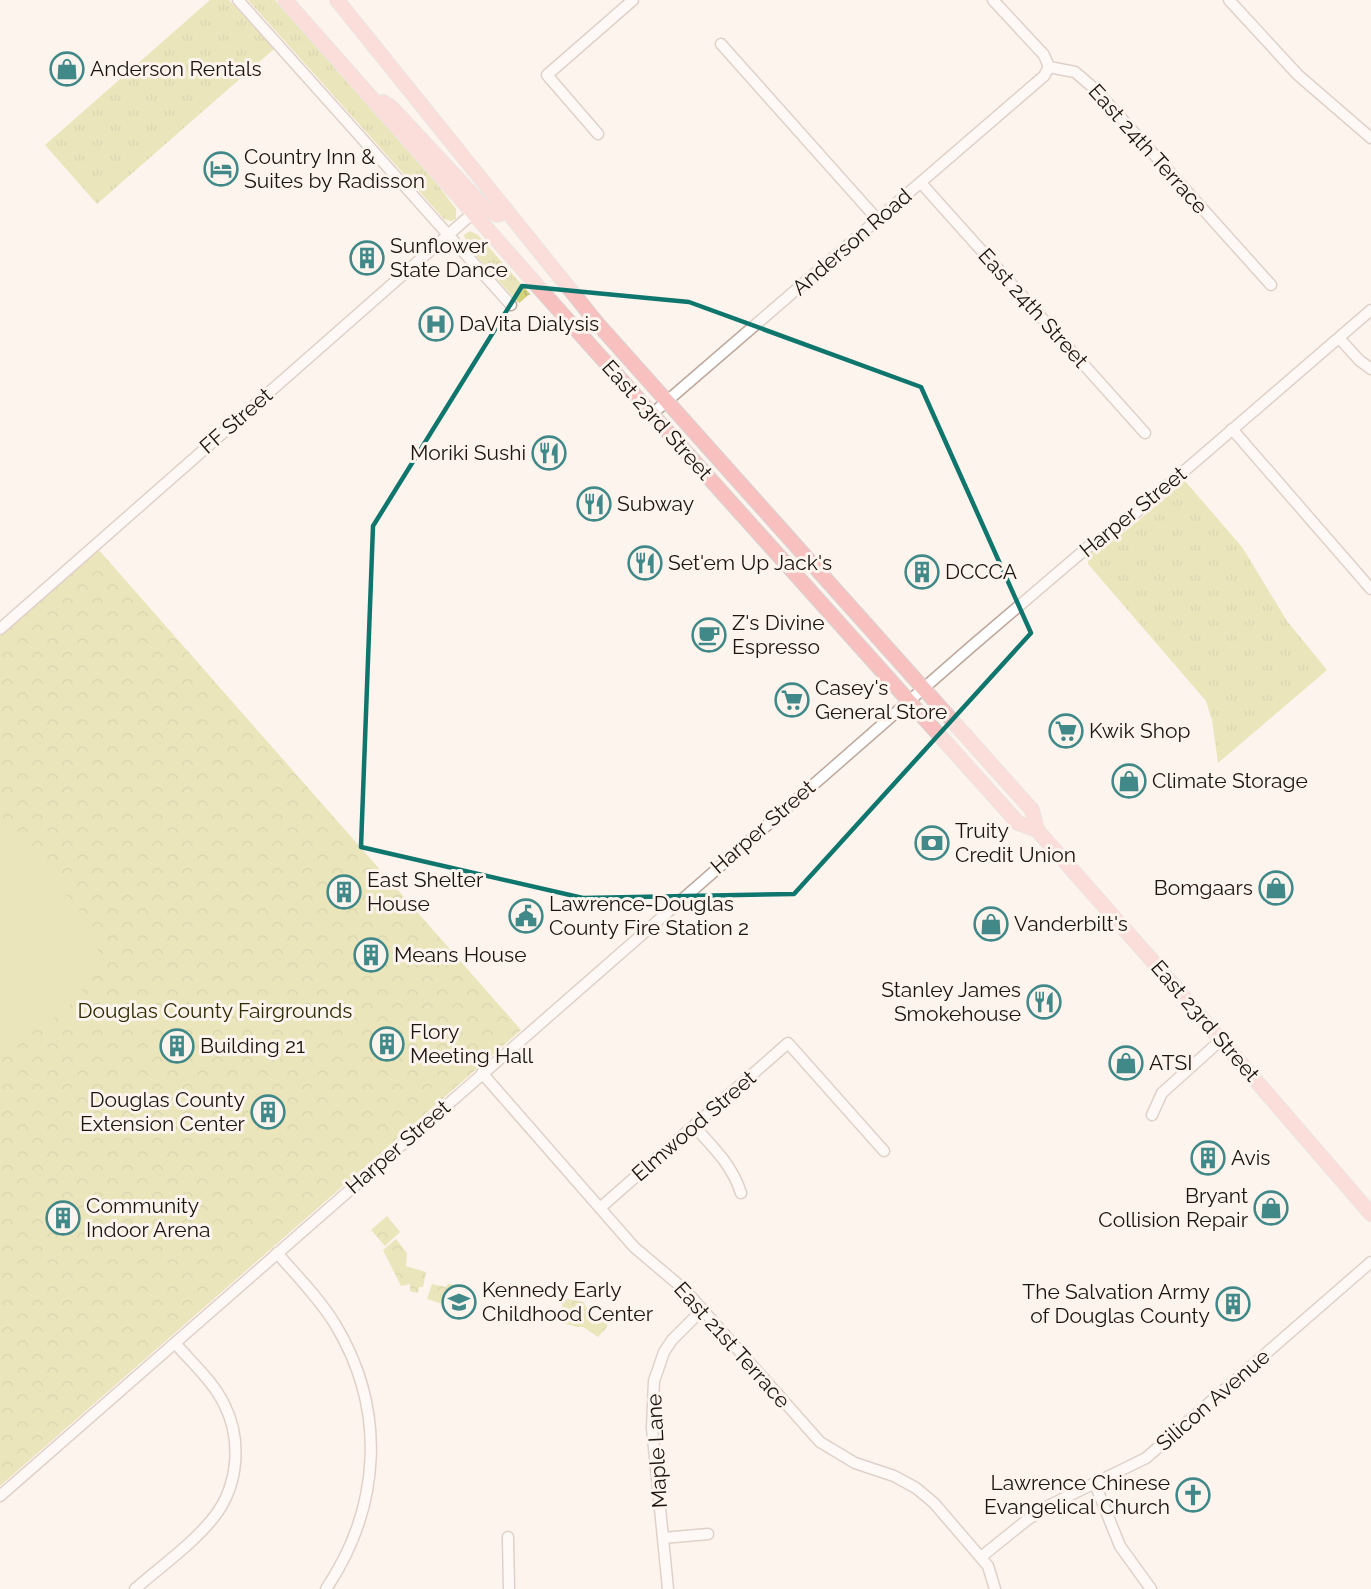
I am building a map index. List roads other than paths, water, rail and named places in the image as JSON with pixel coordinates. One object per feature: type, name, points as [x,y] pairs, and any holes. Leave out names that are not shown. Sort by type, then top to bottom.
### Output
[{"type":"main road","name":"East 23rd Street","points":[[285,0],[1018,823],[1037,830]]},
{"type":"main road","name":"East 23rd Street","points":[[337,0],[584,308],[1032,810],[1037,830],[1371,1214]]},
{"type":"main road","points":[[366,92],[392,108],[488,211],[497,214],[506,211]]},
{"type":"street","points":[[238,0],[511,305]]},
{"type":"street","points":[[598,134],[547,75],[633,0]]},
{"type":"street","points":[[993,0],[1044,55],[1049,67]]},
{"type":"street","points":[[1229,0],[1298,75],[1371,138]]},
{"type":"street","points":[[721,44],[878,219]]},
{"type":"street","name":"Anderson Road","points":[[652,414],[1044,76],[1049,67]]},
{"type":"street","name":"East 24th Terrace","points":[[1049,67],[1075,72],[1096,90],[1270,285]]},
{"type":"street","name":"East 24th Street","points":[[921,183],[1144,433]]},
{"type":"street","name":"FF Street","points":[[0,629],[473,213]]},
{"type":"street","name":"Harper Street","points":[[0,1496],[908,701],[1074,559],[1125,522],[1371,310]]},
{"type":"street","points":[[1339,338],[1359,360],[1371,369]]},
{"type":"street","points":[[1232,429],[1371,590]]},
{"type":"street","points":[[1152,1114],[1162,1093],[1221,1040]]},
{"type":"street","name":"Elmwood Street","points":[[600,1208],[788,1043],[884,1151]]},
{"type":"street","name":"East 21st Terrace","points":[[482,1073],[634,1247],[686,1291],[820,1442],[855,1463],[894,1476],[916,1488],[934,1503],[992,1572],[995,1589]]},
{"type":"street","points":[[694,1126],[728,1165],[741,1193]]},
{"type":"street","points":[[277,1253],[321,1305],[344,1340],[355,1363],[368,1411],[371,1455],[367,1495],[355,1537],[326,1589]]},
{"type":"street","name":"Silicon Avenue","points":[[981,1557],[1042,1510],[1146,1458],[1371,1262]]},
{"type":"street","name":"Maple Lane","points":[[668,1589],[652,1428],[654,1381],[664,1352],[672,1340],[703,1309]]},
{"type":"street","points":[[135,1589],[215,1516],[232,1482],[235,1464],[235,1434],[224,1403],[174,1343]]},
{"type":"street","points":[[1095,1484],[1120,1546],[1151,1589]]},
{"type":"street","name":"Maple Lane","points":[[663,1538],[708,1534]]},
{"type":"street","points":[[508,1537],[509,1589]]},
{"type":"place","name":"Anderson Rentals","points":[[67,69]]},
{"type":"place","name":"Country Inn & Suites by Radisson","points":[[221,169]]},
{"type":"place","name":"Sunflower State Dance","points":[[367,258]]},
{"type":"place","name":"DaVita Dialysis","points":[[436,324]]},
{"type":"place","name":"Moriki Sushi","points":[[549,453]]},
{"type":"place","name":"Subway","points":[[594,504]]},
{"type":"place","name":"Set'em Up Jack's","points":[[645,563]]},
{"type":"place","name":"DCCCA","points":[[922,572]]},
{"type":"place","name":"Z's Divine Espresso","points":[[709,635]]},
{"type":"place","name":"Casey's General Store","points":[[792,700]]},
{"type":"place","name":"Kwik Shop","points":[[1066,731]]},
{"type":"place","name":"Climate Storage","points":[[1129,781]]},
{"type":"place","name":"Truity Credit Union","points":[[932,843]]},
{"type":"place","name":"Bomgaars","points":[[1276,888]]},
{"type":"place","name":"East Shelter House","points":[[344,892]]},
{"type":"place","name":"Lawrence-Douglas County Fire Station 2","points":[[526,916]]},
{"type":"place","name":"Vanderbilt's","points":[[991,924]]},
{"type":"place","name":"Means House","points":[[371,955]]},
{"type":"place","name":"Stanley James Smokehouse","points":[[1044,1002]]},
{"type":"place","name":"Flory Meeting Hall","points":[[387,1044]]},
{"type":"place","name":"Building 21","points":[[177,1046]]},
{"type":"place","name":"ATSI","points":[[1126,1063]]},
{"type":"place","name":"Douglas County Extension Center","points":[[268,1112]]},
{"type":"place","name":"Avis","points":[[1208,1158]]},
{"type":"place","name":"Bryant Collision Repair","points":[[1271,1208]]},
{"type":"place","name":"Community Indoor Arena","points":[[63,1218]]},
{"type":"place","name":"Kennedy Early Childhood Center","points":[[459,1302]]},
{"type":"place","name":"The Salvation Army of Douglas County","points":[[1233,1304]]},
{"type":"place","name":"Lawrence Chinese Evangelical Church","points":[[1193,1495]]},
{"type":"park label","name":"Douglas County Fairgrounds","points":[[215,1011]]}]
